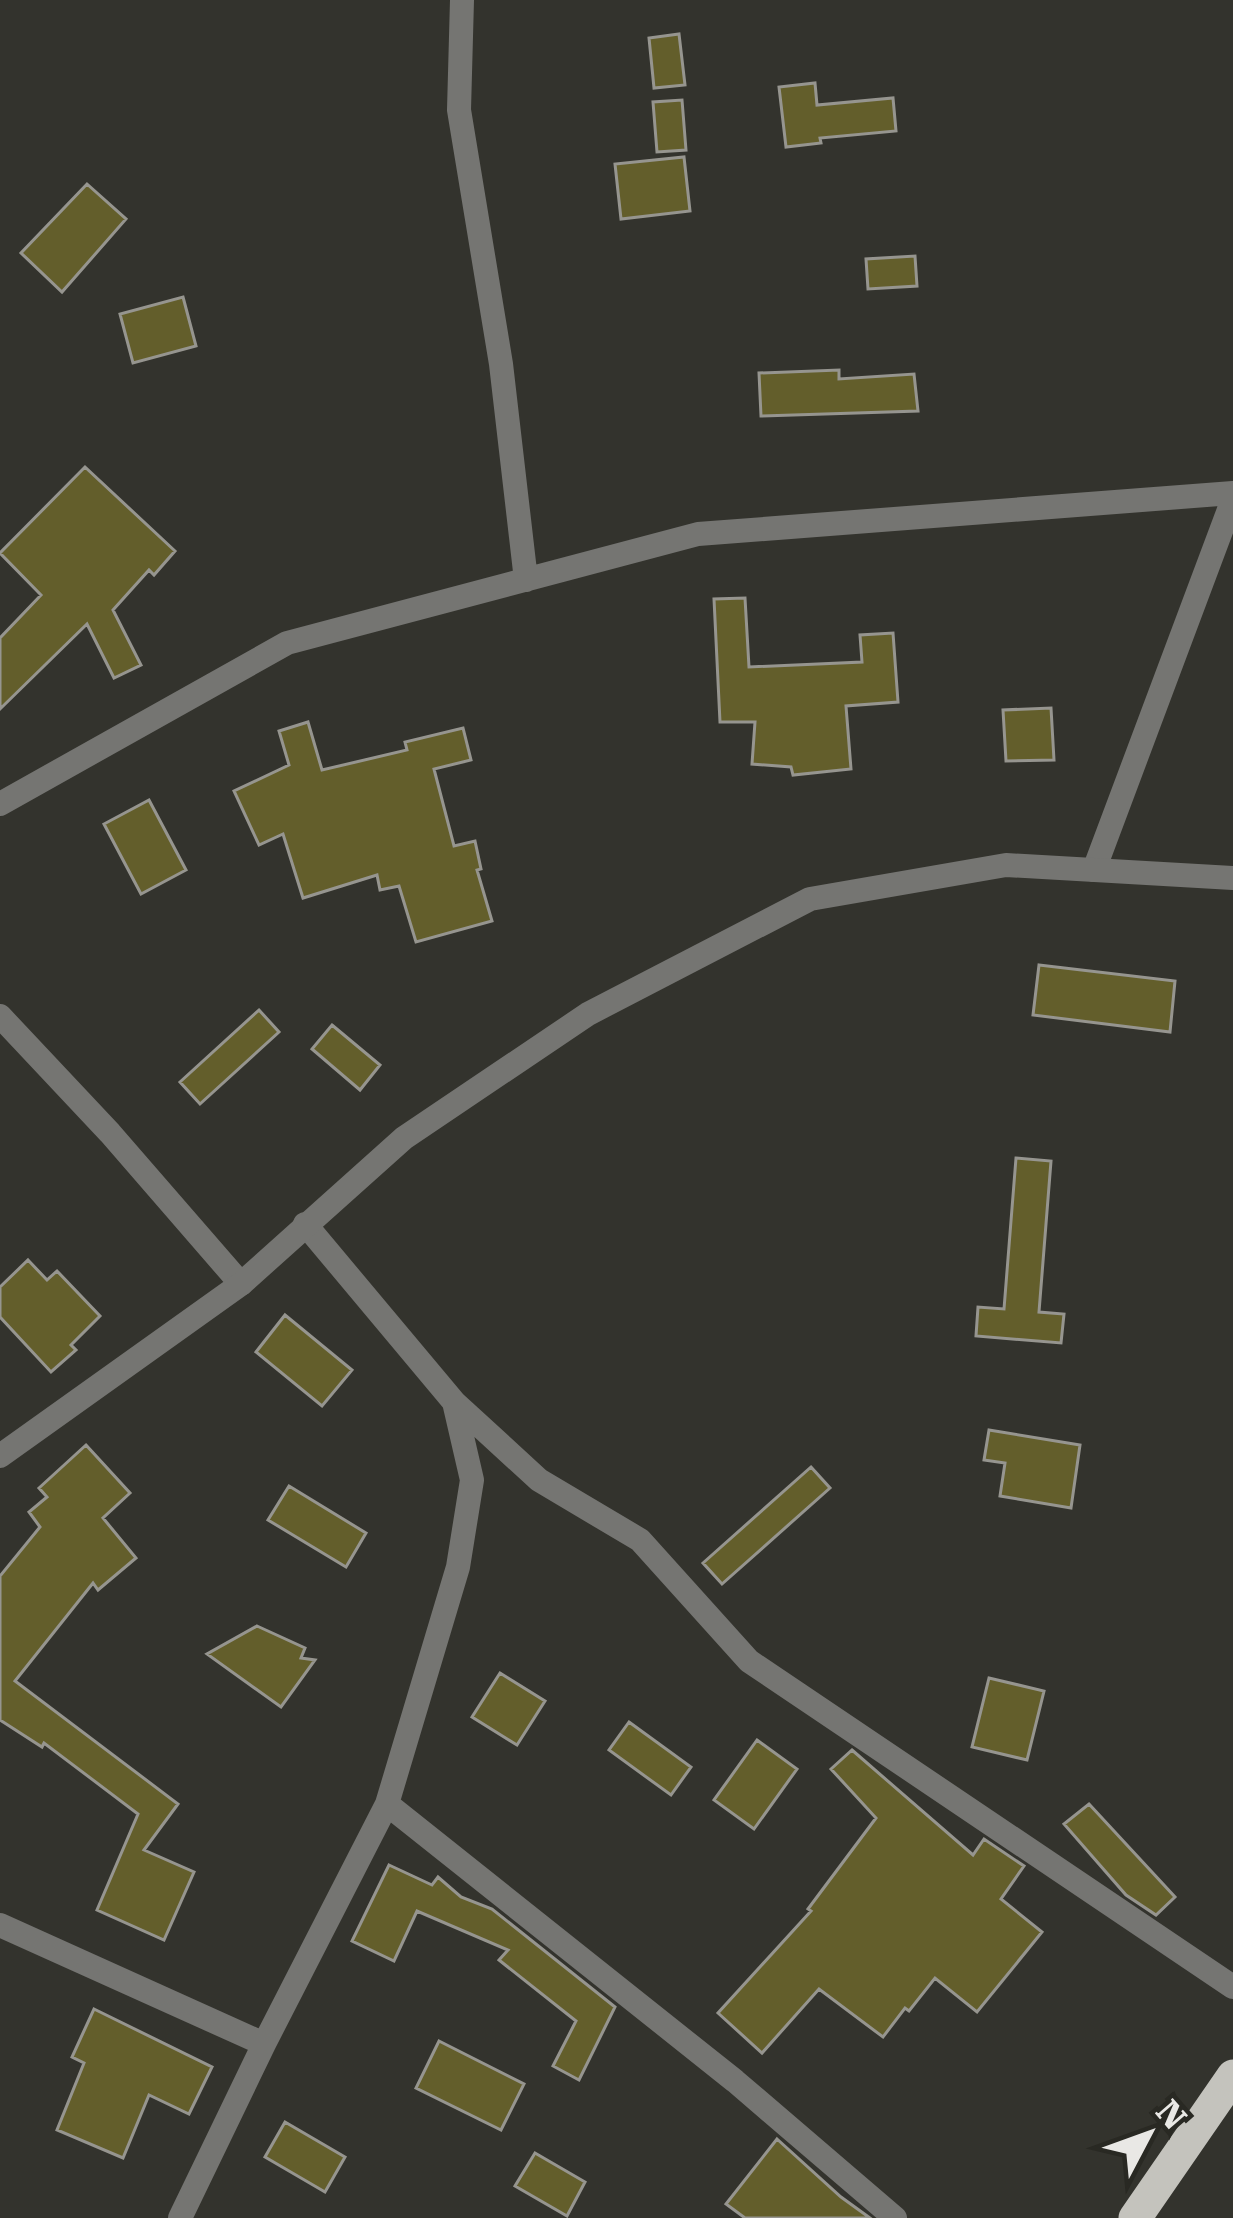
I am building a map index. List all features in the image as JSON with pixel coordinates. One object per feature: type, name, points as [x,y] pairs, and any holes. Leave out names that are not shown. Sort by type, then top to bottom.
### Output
[{"type":"highway","points":[[1136,2218],[1233,2076]]},
{"type":"street","points":[[462,0],[459,110],[501,364],[526,580]]},
{"type":"street","points":[[0,804],[287,643],[698,534],[1233,496],[1094,870]]},
{"type":"street","points":[[0,1456],[241,1284],[404,1138],[588,1014],[810,899],[1006,866],[1233,878]]},
{"type":"street","points":[[0,1016],[241,1284]]},
{"type":"street","points":[[305,1224],[454,1402],[539,1480],[640,1540],[749,1661],[1233,1988]]},
{"type":"street","points":[[180,2218],[387,1804],[458,1568],[472,1480],[454,1402]]},
{"type":"street","points":[[387,1804],[736,2081],[895,2218]]},
{"type":"street","points":[[0,1924],[263,2044]]},
{"type":"building","points":[[679,34],[685,85],[654,88],[649,38]]},
{"type":"building","points":[[815,83],[817,105],[893,98],[896,131],[820,138],[821,143],[786,147],[779,87]]},
{"type":"building","points":[[682,100],[686,150],[657,152],[653,102]]},
{"type":"building","points":[[684,157],[690,211],[621,219],[615,164]]},
{"type":"building","points":[[87,184],[126,219],[62,292],[21,253]]},
{"type":"building","points":[[915,256],[917,286],[868,289],[866,259]]},
{"type":"building","points":[[183,297],[196,346],[133,363],[120,314]]},
{"type":"building","points":[[839,370],[839,379],[914,374],[918,411],[761,416],[759,373]]},
{"type":"building","points":[[85,467],[175,551],[154,575],[149,570],[113,610],[141,665],[114,678],[87,624],[0,709],[0,638],[41,595],[0,553]]},
{"type":"building","points":[[745,598],[749,667],[862,662],[860,635],[893,633],[898,702],[846,706],[851,769],[793,775],[791,767],[752,764],[755,722],[720,722],[714,599]]},
{"type":"building","points":[[1051,708],[1054,760],[1006,761],[1003,710]]},
{"type":"building","points":[[308,722],[322,770],[407,750],[405,742],[463,728],[471,760],[434,769],[454,846],[475,841],[481,869],[477,870],[492,921],[416,942],[399,886],[380,890],[377,875],[303,898],[283,834],[259,845],[234,791],[289,765],[279,731]]},
{"type":"building","points":[[149,800],[186,870],[141,894],[104,824]]},
{"type":"building","points":[[1039,965],[1175,981],[1170,1032],[1033,1015]]},
{"type":"building","points":[[259,1010],[279,1032],[200,1104],[180,1082]]},
{"type":"building","points":[[332,1025],[380,1065],[360,1090],[312,1049]]},
{"type":"building","points":[[1016,1158],[1051,1161],[1039,1312],[1064,1314],[1061,1343],[976,1336],[978,1307],[1004,1309]]},
{"type":"building","points":[[28,1260],[47,1280],[57,1271],[100,1316],[71,1345],[76,1350],[51,1372],[0,1317],[0,1287]]},
{"type":"building","points":[[285,1315],[352,1370],[322,1406],[256,1352]]},
{"type":"building","points":[[989,1430],[1080,1445],[1071,1508],[1000,1496],[1005,1463],[984,1460]]},
{"type":"building","points":[[86,1445],[130,1493],[103,1518],[136,1558],[98,1590],[93,1583],[15,1681],[178,1804],[144,1850],[194,1872],[164,1940],[97,1910],[138,1814],[44,1743],[42,1747],[0,1720],[0,1576],[40,1527],[29,1512],[47,1497],[39,1488]]},
{"type":"building","points":[[811,1467],[830,1488],[722,1584],[703,1563]]},
{"type":"building","points":[[289,1486],[366,1533],[346,1567],[268,1520]]},
{"type":"building","points":[[257,1626],[305,1648],[301,1658],[315,1660],[281,1707],[207,1654]]},
{"type":"building","points":[[500,1673],[545,1701],[517,1745],[472,1717]]},
{"type":"building","points":[[989,1678],[1044,1691],[1027,1760],[972,1747]]},
{"type":"building","points":[[629,1722],[691,1767],[671,1795],[609,1750]]},
{"type":"building","points":[[757,1740],[797,1769],[754,1829],[714,1800]]},
{"type":"building","points":[[852,1750],[973,1855],[984,1839],[1024,1866],[1001,1899],[1042,1932],[977,2012],[935,1978],[883,2037],[819,1989],[762,2053],[718,2013],[811,1911],[808,1909],[876,1818],[831,1769]]},
{"type":"building","points":[[1089,1804],[1175,1897],[1156,1915],[1126,1895],[1064,1824]]},
{"type":"building","points":[[389,1865],[432,1885],[438,1877],[461,1897],[492,1909],[615,2007],[579,2080],[553,2066],[576,2021],[499,1960],[508,1950],[417,1911],[394,1961],[352,1941]]},
{"type":"building","points":[[94,2009],[212,2067],[189,2114],[149,2095],[123,2158],[57,2130],[84,2063],[72,2057]]},
{"type":"building","points":[[439,2041],[524,2084],[501,2130],[416,2088]]},
{"type":"building","points":[[285,2122],[345,2157],[325,2192],[265,2157]]},
{"type":"building","points":[[777,2139],[870,2218],[745,2218],[726,2204]]},
{"type":"building","points":[[535,2153],[585,2182],[567,2216],[515,2186]]}]
